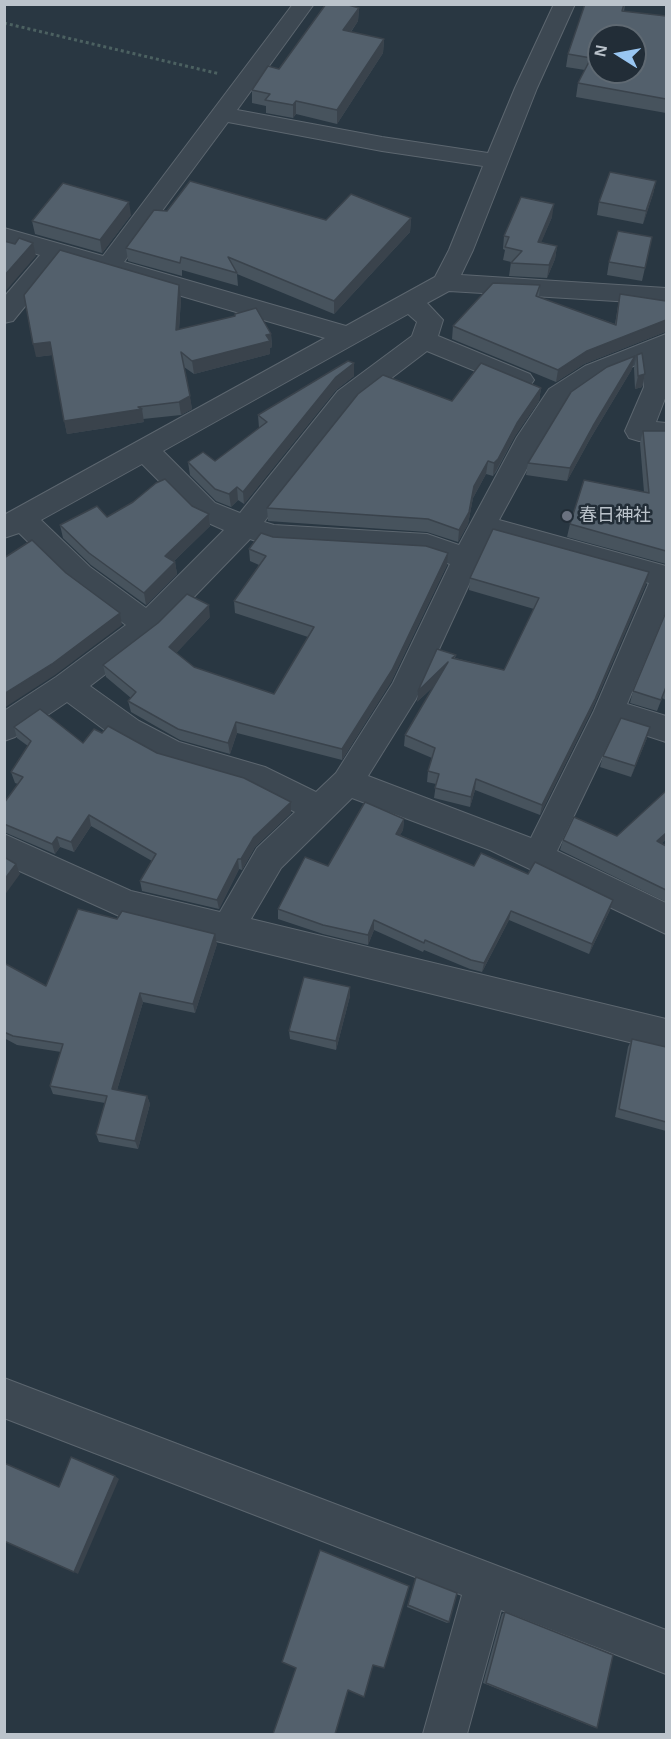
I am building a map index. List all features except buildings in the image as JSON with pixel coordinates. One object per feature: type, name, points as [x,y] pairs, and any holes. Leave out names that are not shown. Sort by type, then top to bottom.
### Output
[{"type":"street","points":[[110,264],[304,4]]},
{"type":"street","points":[[446,282],[565,4]]},
{"type":"street","points":[[223,114],[382,144],[497,161]]},
{"type":"street","points":[[4,236],[110,264],[350,336]]},
{"type":"street","points":[[4,315],[57,250]]},
{"type":"street","points":[[148,625],[13,523],[446,282],[666,296]]},
{"type":"street","points":[[4,728],[67,686],[148,625],[245,527],[347,398],[424,340],[430,320],[411,302]]},
{"type":"street","points":[[424,340],[558,396]]},
{"type":"street","points":[[228,929],[269,858],[347,782],[405,690],[482,526],[531,436],[558,396],[594,372],[660,346],[657,387],[639,431],[666,432]]},
{"type":"street","points":[[145,450],[205,510],[245,527],[274,536],[427,545],[466,559]]},
{"type":"street","points":[[482,526],[666,577],[609,711],[538,857]]},
{"type":"street","points":[[67,686],[128,730],[171,753],[254,776],[320,809]]},
{"type":"street","points":[[609,711],[666,729]]},
{"type":"street","points":[[347,782],[502,840],[666,919]]},
{"type":"street","points":[[4,848],[126,904],[666,1035]]},
{"type":"street","points":[[4,1398],[666,1652]]},
{"type":"street","points":[[445,1734],[487,1583]]},
{"type":"path","points":[[4,23],[247,81]]},
{"type":"place","name":"春日神社","points":[[567,516]]}]
